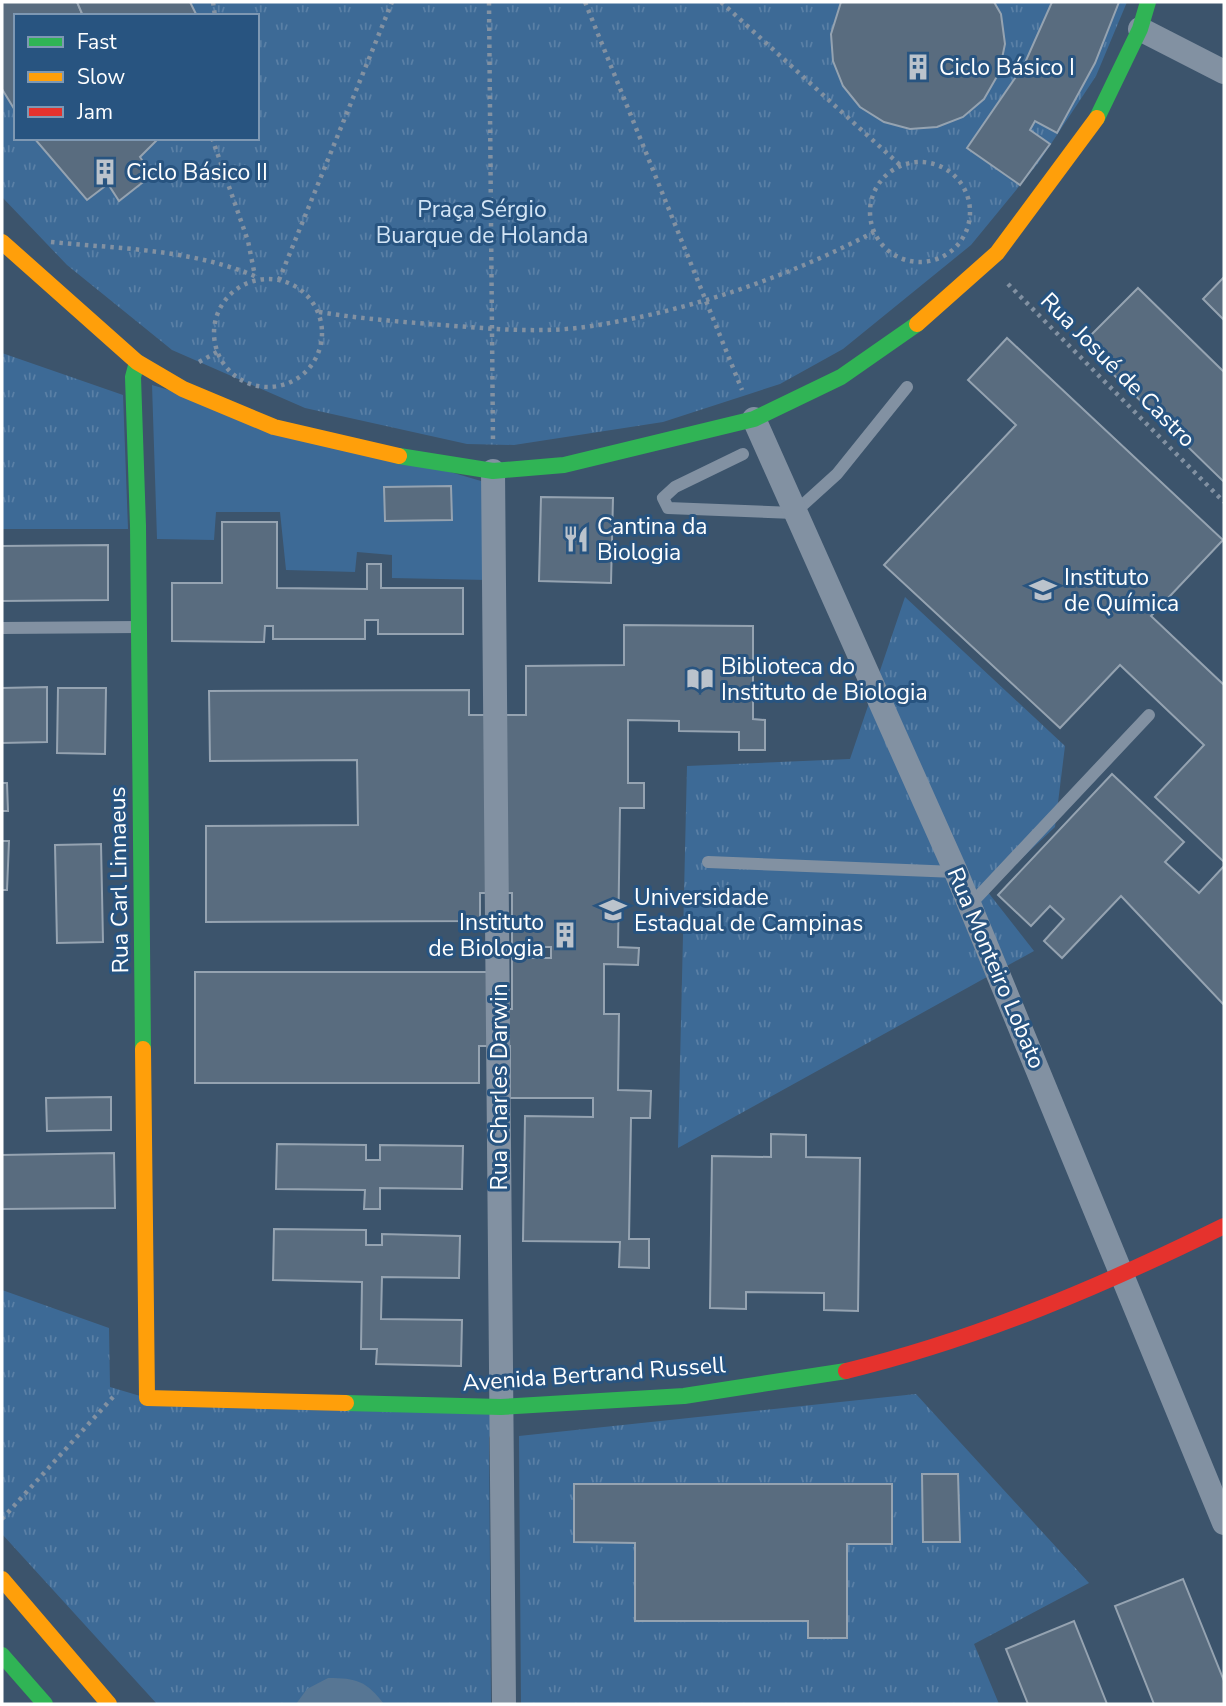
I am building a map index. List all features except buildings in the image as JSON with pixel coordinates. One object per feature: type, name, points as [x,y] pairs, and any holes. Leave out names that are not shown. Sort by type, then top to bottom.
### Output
[{"type":"street","points":[[2,242],[137,362],[183,389],[274,427],[403,457],[493,471],[564,465],[754,419],[841,376],[931,314],[997,253],[1095,123],[1140,29],[1148,2]]},
{"type":"street","points":[[1140,29],[1224,72]]},
{"type":"street","name":"Rua Carl Linnaeus","points":[[137,362],[133,376],[147,1398]]},
{"type":"street","name":"Rua Monteiro Lobato","points":[[754,419],[956,872],[1224,1523]]},
{"type":"street","name":"Rua Charles Darwin","points":[[493,471],[504,1704]]},
{"type":"street","name":"Avenida Bertrand Russell","points":[[147,1398],[501,1407],[684,1396],[847,1371],[969,1337],[1124,1275],[1224,1226]]},
{"type":"street","points":[[2,1579],[109,1704]]},
{"type":"street","points":[[2,1656],[45,1704]]},
{"type":"lane","points":[[743,454],[675,487],[663,498],[668,508],[794,513],[837,474],[907,387]]},
{"type":"lane","points":[[2,628],[138,627]]},
{"type":"lane","points":[[970,905],[1149,715]]},
{"type":"lane","points":[[708,862],[956,872]]},
{"type":"path","points":[[279,280],[392,2]]},
{"type":"path","points":[[489,2],[493,471]]},
{"type":"path","points":[[585,2],[745,395],[734,399]]},
{"type":"path","points":[[721,2],[900,165]]},
{"type":"path","points":[[213,140],[258,278]]},
{"type":"path","points":[[916,162],[947,169],[959,180],[967,194],[969,225],[951,252],[938,260],[920,263],[903,260],[888,252],[874,232],[869,205],[875,188],[885,175],[900,165],[916,162]]},
{"type":"path","points":[[318,312],[368,321],[492,330],[596,325],[706,300],[800,267],[874,232]]},
{"type":"path","points":[[41,241],[184,255],[230,266],[258,278],[279,280],[302,291],[318,312],[321,345],[315,361],[304,374],[273,387],[256,386],[241,380],[226,368],[217,352],[214,337],[215,321],[221,305],[231,293],[258,278]]},
{"type":"path","name":"Rua Josué de Castro","points":[[985,263],[1224,502]]},
{"type":"path","points":[[2,1520],[147,1359]]},
{"type":"green space","name":"Praça Sérgio Buarque de Holanda","points":[[2,2],[1127,2],[1096,76],[1039,162],[971,245],[843,349],[780,384],[663,422],[514,445],[467,444],[305,408],[172,350],[67,265],[2,197]]},
{"type":"green space","points":[[2,353],[123,395],[128,529],[2,529]]},
{"type":"green space","points":[[152,385],[488,483],[487,580],[392,578],[392,555],[357,552],[355,572],[286,570],[280,512],[216,512],[214,540],[157,539]]},
{"type":"green space","points":[[905,597],[1065,746],[1055,827],[987,891],[1034,951],[678,1148],[687,766],[850,759]]},
{"type":"green space","points":[[2,1290],[109,1328],[110,1387],[147,1398],[501,1407],[489,1438],[491,1704],[157,1704],[2,1534]]},
{"type":"green space","points":[[916,1394],[1089,1583],[974,1644],[999,1704],[521,1704],[519,1436]]},
{"type":"shaded area","points":[[328,1678],[360,1682],[372,1690],[384,1704],[296,1704],[307,1689]]},
{"type":"traffic: fast","points":[[1097,118],[1140,29],[1148,2]]},
{"type":"traffic: fast","points":[[399,456],[493,471],[564,465],[754,419],[841,377],[917,324]]},
{"type":"traffic: fast","points":[[137,362],[133,377],[138,526],[143,1049]]},
{"type":"traffic: fast","points":[[346,1403],[501,1407],[684,1396],[846,1371]]},
{"type":"traffic: fast","points":[[2,1655],[45,1704]]},
{"type":"traffic: slow","points":[[917,324],[997,253],[1097,118]]},
{"type":"traffic: slow","points":[[2,242],[137,362],[183,389],[274,427],[399,456]]},
{"type":"traffic: slow","points":[[143,1049],[147,1398],[346,1403]]},
{"type":"traffic: slow","points":[[2,1579],[109,1704]]},
{"type":"traffic: jam","points":[[846,1371],[944,1343],[1039,1309],[1224,1226]]},
{"type":"place","name":"Ciclo Básico I","points":[[918,67]]},
{"type":"place","name":"Ciclo Básico II","points":[[105,172]]},
{"type":"place","name":"Cantina da Biologia","points":[[576,539]]},
{"type":"place","name":"Instituto de Química","points":[[1043,590]]},
{"type":"place","name":"Biblioteca do Instituto de Biologia","points":[[700,679]]},
{"type":"place","name":"Universidade Estadual de Campinas","points":[[613,910]]},
{"type":"place","name":"Instituto de Biologia","points":[[565,935]]}]
